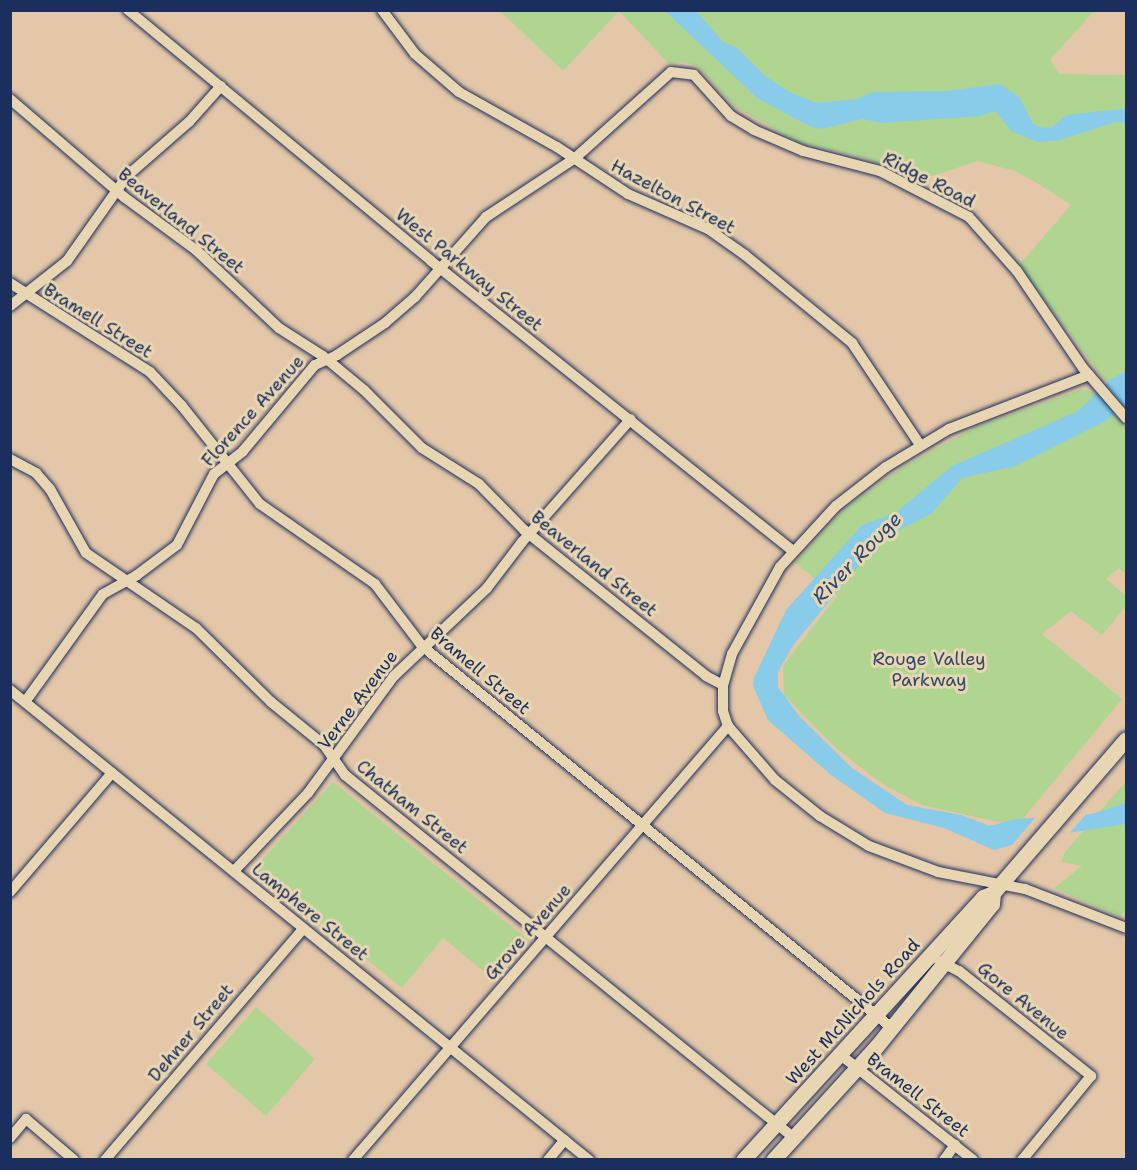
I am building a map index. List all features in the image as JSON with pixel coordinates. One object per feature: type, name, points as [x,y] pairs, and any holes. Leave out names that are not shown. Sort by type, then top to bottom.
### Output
[{"type":"main road","name":"West McNichols Road","points":[[773,1160],[892,1028],[982,897],[1001,884],[1126,739]]},
{"type":"main road","name":"West McNichols Road","points":[[743,1160],[842,1056],[877,1015],[938,959]]},
{"type":"street","name":"West Parkway Street","points":[[128,10],[440,268],[793,551]]},
{"type":"street","name":"Hazelton Street","points":[[382,10],[415,54],[439,78],[628,194],[720,237],[839,332],[866,359],[920,445]]},
{"type":"street","name":"Florence Avenue","points":[[25,702],[98,600],[111,586],[126,580],[177,545],[214,474],[243,451],[315,365],[385,323],[440,268],[486,217],[574,159],[664,76],[686,72]]},
{"type":"street","name":"Ridge Road","points":[[686,72],[698,79],[731,116],[754,130],[803,151],[880,171],[969,218],[1017,271],[1091,378],[1126,418]]},
{"type":"street","points":[[10,306],[27,296],[67,261],[116,190],[221,86]]},
{"type":"street","name":"Beaverland Street","points":[[10,99],[116,190],[196,250],[279,328],[327,359],[364,390],[422,448],[488,492],[530,534],[706,676],[723,685]]},
{"type":"street","name":"Bramell Street","points":[[10,283],[27,296],[150,372],[177,399],[227,465],[261,504],[375,584],[422,646],[892,1028]]},
{"type":"street","points":[[1091,378],[977,418],[920,445],[858,487],[793,551],[732,654],[723,685],[728,726],[775,780],[820,816],[869,846],[938,872],[1025,889],[1126,928]]},
{"type":"street","name":"Verne Avenue","points":[[234,871],[309,793],[394,676],[422,646],[487,588],[530,534],[631,419]]},
{"type":"street","name":"Chatham Street","points":[[10,459],[36,473],[51,489],[86,553],[196,628],[271,702],[324,745],[345,775],[794,1138]]},
{"type":"street","name":"Lamphere Street","points":[[10,690],[589,1160]]},
{"type":"street","name":"Grove Avenue","points":[[353,1160],[728,726]]},
{"type":"street","points":[[10,892],[112,773]]},
{"type":"street","name":"Dehner Street","points":[[105,1160],[303,928]]},
{"type":"street","name":"Gore Avenue","points":[[938,959],[959,971],[1091,1076],[1022,1160]]},
{"type":"street","name":"Bramell Street","points":[[842,1056],[973,1160]]},
{"type":"street","points":[[10,1138],[26,1119],[74,1160]]},
{"type":"street","points":[[548,1160],[565,1140]]},
{"type":"street","points":[[944,1160],[955,1145]]},
{"type":"green space","points":[[500,11],[619,11],[563,71]]},
{"type":"green space","points":[[619,11],[1094,11],[1050,60],[1059,74],[1126,75],[1126,403],[1099,373],[1019,265],[1071,205],[1015,171],[978,161],[920,180],[864,158],[799,143],[734,106],[698,67],[685,62],[668,63]]},
{"type":"green space","name":"Rouge Valley Parkway","points":[[1082,389],[1092,392],[1126,427],[1126,574],[1119,568],[1106,579],[1126,596],[1126,606],[1102,635],[1071,611],[1042,634],[1122,699],[1017,826],[922,805],[881,783],[836,748],[784,695],[783,666],[837,596],[795,563],[845,508],[903,467],[974,428]]},
{"type":"green space","points":[[1126,781],[1126,910],[1120,917],[1054,888],[1082,866],[1061,862],[1065,852]]},
{"type":"green space","points":[[333,782],[527,939],[493,979],[443,938],[402,988],[254,869]]},
{"type":"green space","points":[[256,1007],[315,1059],[266,1116],[206,1064]]},
{"type":"water","points":[[665,11],[696,11],[723,42],[737,48],[764,75],[789,92],[817,103],[857,99],[873,92],[946,91],[1000,84],[1020,98],[1033,124],[1043,128],[1052,127],[1066,115],[1121,109],[1126,109],[1126,123],[1116,122],[1060,140],[1038,142],[1011,131],[995,111],[980,116],[882,123],[862,119],[822,129],[811,127],[757,98]]},
{"type":"water","name":"River Rouge","points":[[1126,371],[1126,404],[1106,421],[1016,466],[962,478],[931,514],[881,539],[794,644],[778,672],[778,687],[800,717],[852,768],[907,805],[961,815],[990,826],[1015,819],[1091,814],[1126,803],[1126,824],[1036,838],[994,850],[944,828],[885,813],[831,775],[768,720],[753,686],[754,678],[786,610],[862,525],[895,513],[952,466],[1078,411],[1111,379]]},
{"type":"pier","points":[[1088,812],[1068,835],[1007,851],[1039,813]]}]
